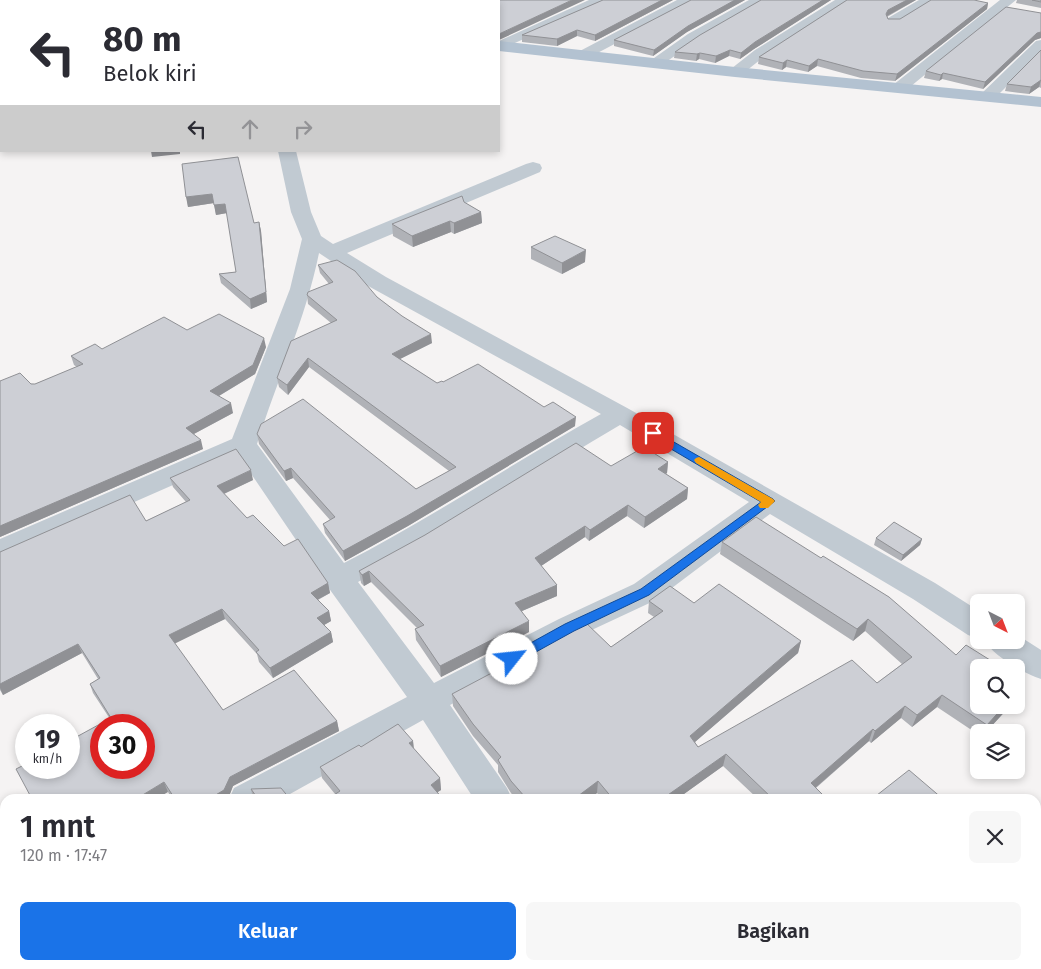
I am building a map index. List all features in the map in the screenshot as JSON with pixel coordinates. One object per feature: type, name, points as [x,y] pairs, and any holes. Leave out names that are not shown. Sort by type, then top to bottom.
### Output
[{"type":"main road","points":[[500,46],[735,72],[1041,102]]},
{"type":"street","points":[[500,46],[600,0]]},
{"type":"street","points":[[583,55],[687,0]]},
{"type":"street","points":[[655,63],[680,45],[709,30],[735,12],[760,0]]},
{"type":"street","points":[[735,72],[760,53],[846,0]]},
{"type":"street","points":[[893,21],[929,0]]},
{"type":"street","points":[[899,88],[1000,3],[1022,10]]},
{"type":"street","points":[[987,97],[1041,44]]},
{"type":"street","points":[[286,152],[301,212],[321,246],[378,282],[620,414],[924,591],[970,620]]},
{"type":"street","points":[[0,552],[244,444],[257,404],[301,289],[321,246],[533,168]]},
{"type":"street","points":[[339,579],[409,542],[562,447],[620,414]]},
{"type":"street","points":[[244,444],[339,579],[429,701],[491,794]]},
{"type":"street","points":[[256,794],[570,627],[645,592],[769,501]]},
{"type":"street","points":[[1014,649],[1041,666]]},
{"type":"building","points":[[500,0],[572,0],[500,34]]},
{"type":"building","points":[[603,0],[662,0],[595,35],[577,30],[557,39],[522,35]]},
{"type":"building","points":[[691,0],[735,0],[688,26],[654,50],[614,40]]},
{"type":"building","points":[[761,0],[823,0],[755,42],[741,53],[730,50],[716,56],[675,52],[700,35]]},
{"type":"building","points":[[847,0],[907,0],[888,10],[886,14],[888,19],[900,19],[931,0],[974,0],[988,3],[897,74],[863,71],[818,59],[809,66],[787,60],[783,63],[759,57]]},
{"type":"building","points":[[1006,7],[1041,13],[1041,32],[1037,33],[985,82],[926,71]]},
{"type":"building","points":[[1041,50],[1041,80],[1031,87],[1007,84]]},
{"type":"building","points":[[238,157],[254,223],[259,222],[266,292],[250,299],[219,274],[236,272],[225,204],[214,205],[212,194],[186,197],[182,164]]},
{"type":"building","points":[[462,196],[464,202],[481,212],[454,223],[450,221],[412,236],[392,224]]},
{"type":"building","points":[[555,236],[586,250],[562,263],[531,247]]},
{"type":"building","points":[[337,260],[355,271],[377,297],[402,316],[431,334],[392,354],[437,383],[443,382],[478,364],[544,407],[553,402],[576,417],[407,516],[343,551],[323,524],[335,517],[291,468],[284,471],[257,434],[261,424],[303,399],[416,489],[456,467],[308,358],[287,385],[277,378],[291,341],[337,320],[307,295],[308,292],[333,282],[318,265]]},
{"type":"building","points":[[219,314],[264,338],[253,365],[210,391],[231,403],[186,428],[201,440],[0,526],[0,381],[20,373],[31,384],[35,384],[83,364],[71,356],[95,344],[102,349],[164,317],[187,330]]},
{"type":"building","points":[[576,443],[611,466],[644,447],[668,462],[658,469],[688,488],[645,517],[628,505],[590,530],[585,526],[535,558],[557,585],[515,603],[529,621],[440,666],[415,629],[424,625],[369,571],[362,575],[359,571],[425,535]]},
{"type":"building","points":[[236,449],[251,470],[217,486],[247,518],[253,515],[284,546],[298,539],[328,583],[311,593],[329,611],[317,618],[331,632],[270,668],[256,652],[259,650],[222,609],[169,635],[223,710],[294,670],[337,721],[230,777],[224,790],[217,794],[172,794],[164,782],[144,794],[29,794],[21,779],[80,779],[80,735],[90,730],[90,779],[155,779],[155,714],[109,714],[90,684],[100,678],[78,644],[0,684],[0,552],[130,495],[146,521],[190,500],[170,478]]},
{"type":"building","points":[[756,517],[821,558],[823,556],[889,597],[956,655],[966,645],[988,659],[970,659],[970,714],[942,695],[917,715],[905,706],[875,731],[873,729],[811,783],[822,794],[768,794],[726,754],[669,794],[609,794],[598,781],[581,794],[522,794],[511,781],[498,760],[501,757],[473,724],[452,694],[586,623],[611,647],[663,611],[649,601],[670,586],[694,603],[719,584],[801,641],[690,736],[698,747],[852,660],[877,683],[912,657],[868,619],[857,629],[722,542]]},
{"type":"building","points":[[894,522],[922,539],[903,555],[876,538]]},
{"type":"building","points":[[970,714],[997,714],[988,724]]},
{"type":"building","points":[[398,724],[413,741],[409,743],[440,778],[431,785],[439,794],[336,794],[340,791],[320,767],[359,745],[361,747]]},
{"type":"building","points":[[909,770],[937,794],[878,794]]},
{"type":"building","points":[[281,788],[286,794],[254,794],[251,789]]},
{"type":"slow traffic","points":[[699,460],[769,501],[764,505]]},
{"type":"route","points":[[512,659],[570,627],[645,592],[769,501],[653,433]]}]
